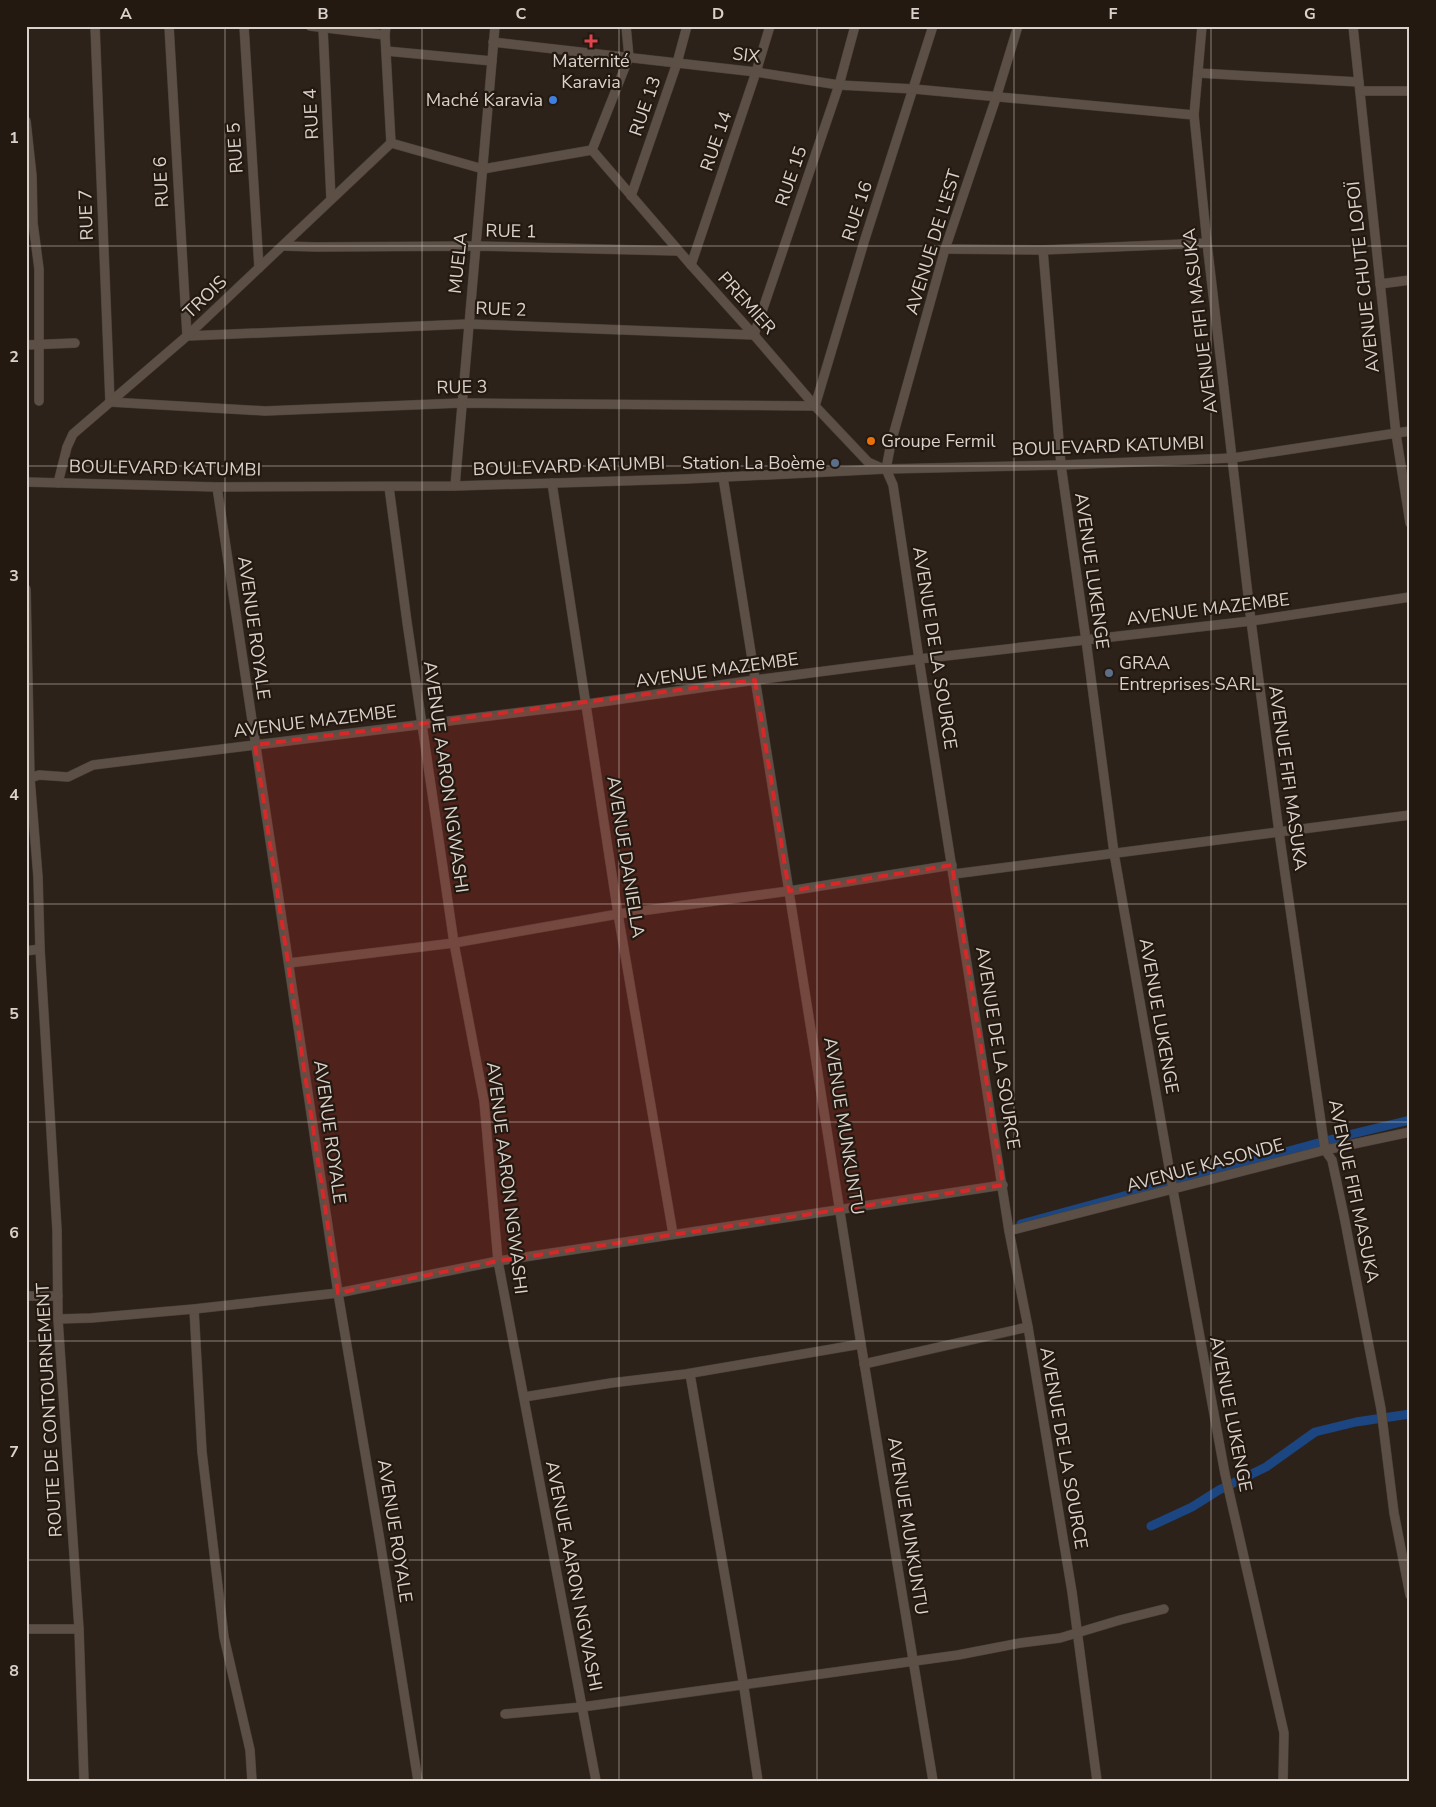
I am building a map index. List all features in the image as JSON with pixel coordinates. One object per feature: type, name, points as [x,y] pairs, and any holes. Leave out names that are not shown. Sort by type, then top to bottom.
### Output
[{"type":"street","name":"RUE 7","points":[[95,26],[110,402]]},
{"type":"street","name":"RUE 6","points":[[169,26],[187,336]]},
{"type":"street","name":"RUE 5","points":[[244,26],[259,268]]},
{"type":"street","points":[[310,26],[386,31],[391,142],[483,169],[592,150],[629,57],[626,26]]},
{"type":"street","name":"MUELA","points":[[455,486],[495,26]]},
{"type":"street","name":"RUE 13","points":[[631,196],[677,64],[687,26]]},
{"type":"street","name":"RUE 14","points":[[691,265],[770,26]]},
{"type":"street","name":"RUE 15","points":[[754,335],[840,85],[856,26]]},
{"type":"street","name":"RUE 16","points":[[815,406],[864,242],[933,26]]},
{"type":"street","name":"AVENUE DE L'EST","points":[[886,470],[891,443],[945,249],[1018,26]]},
{"type":"street","name":"AVENUE FIFI MASUKA","points":[[1202,26],[1194,115],[1206,243],[1251,621],[1279,832],[1325,1150],[1332,1160],[1381,1409],[1394,1513],[1410,1595]]},
{"type":"street","name":"AVENUE CHUTE LOFOÏ","points":[[1353,26],[1396,434],[1410,523]]},
{"type":"street","name":"RUE 4","points":[[323,28],[331,199]]},
{"type":"street","name":"SIX","points":[[493,42],[756,72],[840,85],[914,89],[1194,115]]},
{"type":"street","points":[[386,51],[492,61]]},
{"type":"street","points":[[1198,73],[1410,91]]},
{"type":"street","points":[[26,120],[32,176],[30,232],[39,269],[39,401]]},
{"type":"street","name":"TROIS","points":[[58,482],[67,447],[73,434],[187,336],[284,246],[391,142]]},
{"type":"street","name":"PREMIER","points":[[592,150],[815,406],[868,462],[886,470]]},
{"type":"street","points":[[945,249],[1043,250],[1206,243]]},
{"type":"street","name":"RUE 1","points":[[284,246],[316,248],[476,246],[678,251]]},
{"type":"street","name":"AVENUE LUKENGE","points":[[1043,250],[1061,465],[1114,852],[1225,1474],[1284,1733],[1283,1781]]},
{"type":"street","points":[[1380,284],[1410,280]]},
{"type":"street","name":"RUE 2","points":[[187,336],[468,324],[754,335]]},
{"type":"street","points":[[26,345],[75,343]]},
{"type":"street","name":"RUE 3","points":[[110,402],[266,411],[461,403],[815,406]]},
{"type":"street","name":"BOULEVARD KATUMBI","points":[[26,482],[217,487],[455,486],[1061,465],[1233,458],[1410,432]]},
{"type":"street","name":"AVENUE DE LA SOURCE","points":[[886,470],[893,485],[918,659],[1009,1231],[1028,1328],[1078,1633],[1097,1781]]},
{"type":"street","name":"AVENUE MUNKUNTU","points":[[723,477],[864,1364],[933,1781]]},
{"type":"street","name":"AVENUE DANIELLA","points":[[552,483],[618,914],[673,1234]]},
{"type":"street","name":"AVENUE ROYALE","points":[[217,487],[338,1292],[418,1781]]},
{"type":"street","name":"AVENUE AARON NGWASHI","points":[[389,487],[454,943],[484,1101],[498,1260],[596,1781]]},
{"type":"street","name":"ROUTE DE CONTOURNEMENT","points":[[26,589],[30,778],[38,877],[40,949],[57,1230],[58,1319],[79,1628],[84,1781]]},
{"type":"street","name":"AVENUE MAZEMBE","points":[[30,778],[39,775],[68,777],[93,764],[587,704],[918,659],[1251,621],[1410,597]]},
{"type":"street","points":[[289,963],[454,943],[618,914],[789,891],[1410,816]]},
{"type":"street","points":[[26,951],[40,949]]},
{"type":"street","name":"AVENUE KASONDE","points":[[1009,1231],[1325,1150],[1410,1132]]},
{"type":"street","points":[[58,1319],[194,1309],[338,1292],[498,1260],[1003,1185]]},
{"type":"street","points":[[26,1296],[58,1296]]},
{"type":"street","points":[[194,1309],[202,1452],[224,1637],[250,1750],[252,1781]]},
{"type":"street","points":[[864,1364],[1028,1328]]},
{"type":"street","points":[[524,1396],[610,1383],[690,1374],[861,1344]]},
{"type":"street","points":[[690,1374],[744,1685],[758,1781]]},
{"type":"street","points":[[505,1714],[582,1707],[914,1662],[1060,1638],[1164,1609]]},
{"type":"street","points":[[26,1629],[79,1628]]},
{"type":"highlighted area","points":[[755,680],[789,891],[952,865],[1003,1185],[498,1261],[338,1293],[255,745]]},
{"type":"waterway","points":[[1021,1224],[1344,1136],[1410,1120]]},
{"type":"waterway","points":[[1151,1526],[1192,1507],[1219,1490],[1266,1467],[1315,1432],[1356,1422],[1410,1414]]},
{"type":"place","name":"Maternité Karavia","points":[[591,41]]},
{"type":"place","name":"Maché Karavia","points":[[553,100]]},
{"type":"place","name":"Groupe Fermil","points":[[871,441]]},
{"type":"place","name":"Station La Boème","points":[[835,463]]},
{"type":"place","name":"GRAA Entreprises SARL","points":[[1109,673]]}]
